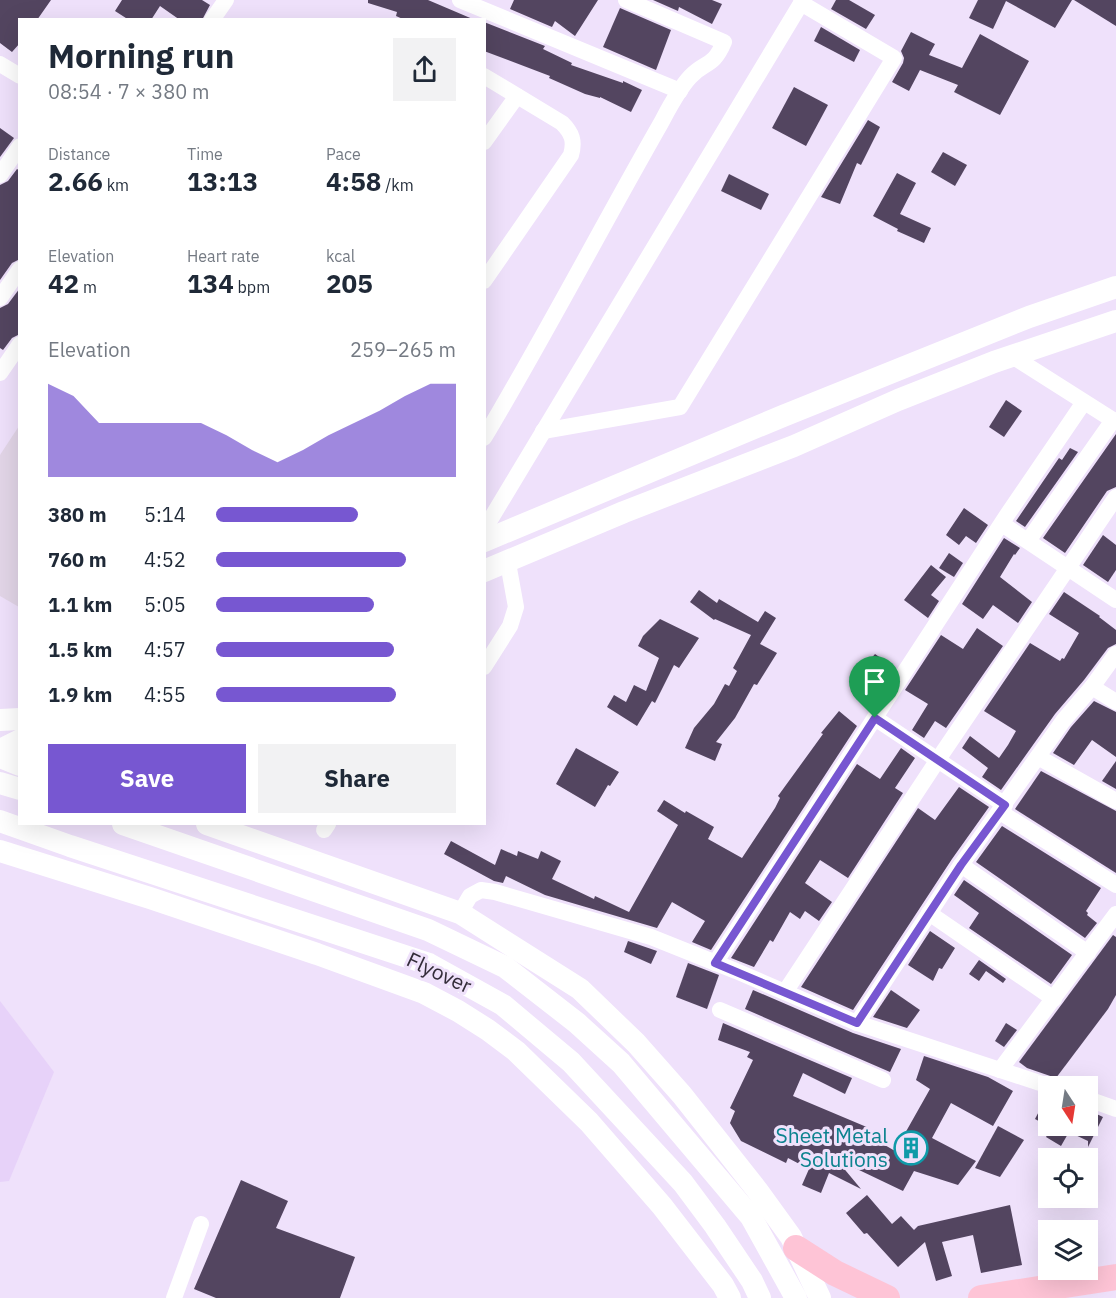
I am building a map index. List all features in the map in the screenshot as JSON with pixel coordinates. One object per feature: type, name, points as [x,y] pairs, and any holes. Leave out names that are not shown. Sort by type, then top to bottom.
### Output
[{"type":"main road","points":[[793,1242],[835,1273],[887,1298]]},
{"type":"main road","points":[[981,1298],[1116,1277]]},
{"type":"street","points":[[213,18],[226,0]]},
{"type":"street","points":[[460,0],[680,91]]},
{"type":"street","points":[[486,435],[531,360],[680,91],[693,74],[718,57],[724,42],[626,0]]},
{"type":"street","points":[[486,527],[543,431],[802,2],[894,58],[680,407],[543,431]]},
{"type":"street","points":[[0,64],[18,75]]},
{"type":"street","points":[[486,77],[562,123],[570,131],[573,147],[571,155],[486,279]]},
{"type":"street","points":[[486,139],[517,96]]},
{"type":"street","points":[[0,175],[18,149]]},
{"type":"street","points":[[0,298],[18,271]]},
{"type":"street","points":[[486,540],[985,334],[1116,287]]},
{"type":"street","points":[[486,571],[812,438],[898,400],[1012,356],[1116,321]]},
{"type":"street","points":[[0,373],[18,347]]},
{"type":"street","points":[[1012,356],[1114,421],[1028,541]]},
{"type":"street","points":[[715,963],[1084,402]]},
{"type":"street","points":[[785,992],[937,761],[1116,497]]},
{"type":"street","points":[[1002,524],[1116,600]]},
{"type":"street","points":[[486,664],[510,626],[516,607],[508,563]]},
{"type":"street","points":[[857,1023],[961,865],[1063,721],[1116,654]]},
{"type":"street","points":[[1092,687],[1116,702]]},
{"type":"street","points":[[875,718],[1116,885]]},
{"type":"street","points":[[0,720],[18,719]]},
{"type":"street","points":[[0,750],[18,742]]},
{"type":"street","points":[[0,757],[18,764]]},
{"type":"street","points":[[1038,757],[1116,801]]},
{"type":"street","points":[[0,783],[18,788]]},
{"type":"street","name":"Flyover","points":[[0,821],[429,964],[503,1005],[571,1062],[683,1183],[752,1281],[760,1298]]},
{"type":"street","name":"Flyover","points":[[126,825],[428,930],[505,967],[577,1023],[621,1063],[751,1217],[796,1298]]},
{"type":"street","points":[[210,825],[460,913],[579,989],[636,1043],[682,1095],[793,1242],[820,1298]]},
{"type":"street","points":[[0,851],[317,954],[424,993],[458,1011],[516,1051],[589,1122],[662,1206],[730,1298]]},
{"type":"street","points":[[961,865],[1088,953]]},
{"type":"street","points":[[460,913],[470,896],[481,890],[495,892],[651,937],[857,1023],[1038,1082]]},
{"type":"street","points":[[929,913],[1053,999]]},
{"type":"street","points":[[1000,1070],[1116,914]]},
{"type":"street","points":[[720,1010],[883,1080]]},
{"type":"street","points":[[1098,1103],[1116,1109]]},
{"type":"street","points":[[174,1298],[201,1224]]},
{"type":"street","points":[[713,1273],[793,1242]]},
{"type":"shaded area","points":[[18,428],[18,606],[0,596],[0,455]]},
{"type":"shaded area","points":[[0,1001],[54,1072],[9,1181],[0,1182]]},
{"type":"building","points":[[0,0],[51,0],[38,18],[18,18],[18,45],[12,52],[0,43]]},
{"type":"building","points":[[122,0],[202,0],[210,5],[203,18],[177,18],[160,6],[152,18],[126,18],[115,11]]},
{"type":"building","points":[[368,0],[428,0],[470,18],[400,18],[396,16],[397,12],[368,3]]},
{"type":"building","points":[[514,0],[598,0],[575,36],[555,21],[552,27],[510,9]]},
{"type":"building","points":[[653,0],[712,0],[722,4],[712,24],[679,7],[678,11]]},
{"type":"building","points":[[836,0],[849,0],[875,15],[866,29],[831,9]]},
{"type":"building","points":[[978,0],[1072,0],[1055,28],[1006,1],[993,29],[969,18]]},
{"type":"building","points":[[1074,0],[1116,0],[1116,26]]},
{"type":"building","points":[[620,8],[671,30],[656,70],[603,47]]},
{"type":"building","points":[[486,23],[545,46],[543,49],[572,63],[571,65],[623,83],[623,81],[642,90],[631,112],[600,97],[585,94],[549,78],[550,76],[486,52]]},
{"type":"building","points":[[821,27],[860,50],[854,62],[814,41]]},
{"type":"building","points":[[911,32],[935,44],[929,55],[962,68],[980,34],[1029,61],[1000,115],[954,92],[958,85],[920,70],[909,91],[892,82],[903,63],[904,58],[901,51]]},
{"type":"building","points":[[794,87],[828,105],[806,146],[772,128]]},
{"type":"building","points":[[868,120],[880,127],[861,165],[857,163],[840,204],[821,197]]},
{"type":"building","points":[[0,128],[14,138],[0,157]]},
{"type":"building","points":[[943,152],[967,165],[955,186],[931,172]]},
{"type":"building","points":[[18,170],[18,260],[12,263],[0,280],[0,185],[8,181]]},
{"type":"building","points":[[897,173],[916,183],[900,214],[931,228],[924,243],[897,231],[898,229],[873,216]]},
{"type":"building","points":[[729,174],[769,194],[761,210],[721,191]]},
{"type":"building","points":[[18,291],[18,335],[12,338],[3,350],[0,348],[0,308],[8,304]]},
{"type":"building","points":[[1006,400],[1022,411],[1004,437],[989,427]]},
{"type":"building","points":[[1116,434],[1116,487],[1107,491],[1065,553],[1043,538]]},
{"type":"building","points":[[1070,448],[1078,452],[1025,527],[1016,521],[1059,458],[1062,460]]},
{"type":"building","points":[[964,508],[988,525],[976,543],[966,536],[959,545],[946,535]]},
{"type":"building","points":[[1103,535],[1116,545],[1116,570],[1108,582],[1083,565]]},
{"type":"building","points":[[1004,538],[1020,548],[1000,577],[1032,602],[1018,623],[993,605],[983,619],[962,604]]},
{"type":"building","points":[[949,553],[963,563],[954,577],[939,568]]},
{"type":"building","points":[[931,565],[946,577],[931,595],[939,601],[928,618],[904,600]]},
{"type":"building","points":[[699,590],[717,603],[719,599],[758,622],[765,611],[776,618],[760,644],[777,653],[757,685],[754,684],[735,718],[716,742],[722,744],[715,761],[685,748],[694,728],[714,704],[725,684],[729,686],[737,671],[733,668],[751,635],[714,620],[690,602]]},
{"type":"building","points":[[1064,592],[1100,616],[1116,630],[1116,644],[1108,648],[1055,714],[1001,790],[982,777],[988,768],[962,748],[970,736],[999,758],[1008,745],[1016,731],[984,711],[1030,643],[1060,661],[1064,659],[1079,633],[1049,614]]},
{"type":"building","points":[[660,619],[699,638],[679,668],[674,665],[655,703],[652,701],[637,726],[607,707],[614,695],[626,702],[634,685],[646,691],[659,658],[638,646],[643,636]]},
{"type":"building","points":[[977,628],[1003,646],[946,728],[935,721],[924,738],[912,730],[928,704],[905,690],[941,635],[963,649]]},
{"type":"building","points":[[875,654],[895,668],[876,697],[854,684]]},
{"type":"building","points":[[1094,701],[1116,712],[1116,757],[1092,740],[1074,765],[1053,753],[1071,727]]},
{"type":"building","points":[[839,711],[857,726],[711,950],[692,942],[705,921],[672,902],[657,928],[545,895],[506,876],[503,883],[494,881],[444,854],[451,841],[495,865],[501,849],[517,856],[518,851],[538,859],[541,851],[561,861],[552,879],[594,899],[595,896],[629,912],[678,825],[657,811],[664,800],[714,827],[708,839],[742,858],[775,808],[780,798],[778,796]]},
{"type":"building","points":[[576,748],[619,772],[595,807],[556,784]]},
{"type":"building","points":[[901,748],[915,758],[895,788],[903,793],[848,878],[820,860],[805,883],[832,902],[819,921],[805,911],[800,919],[790,912],[773,942],[770,940],[754,967],[731,958],[857,764],[880,779]]},
{"type":"building","points":[[1116,761],[1116,789],[1102,781]]},
{"type":"building","points":[[1041,771],[1116,811],[1116,873],[1015,809]]},
{"type":"building","points":[[959,787],[989,807],[853,1010],[801,987],[918,808],[935,820]]},
{"type":"building","points":[[1002,826],[1101,888],[1086,911],[1087,915],[1097,923],[1085,938],[976,862]]},
{"type":"building","points":[[964,880],[1072,955],[1051,984],[969,928],[979,913],[954,895]]},
{"type":"building","points":[[930,931],[955,948],[942,969],[939,968],[933,981],[908,965]]},
{"type":"building","points":[[1113,935],[1116,937],[1116,995],[1058,1076],[1050,1076],[1027,1068],[1019,1062]]},
{"type":"building","points":[[628,941],[657,951],[651,964],[624,952]]},
{"type":"building","points":[[979,960],[1006,979],[1003,983],[986,971],[979,981],[969,974]]},
{"type":"building","points":[[688,963],[719,975],[707,1009],[676,997]]},
{"type":"building","points":[[753,990],[853,1033],[901,1049],[890,1072],[745,1009]]},
{"type":"building","points":[[891,990],[920,1010],[907,1028],[873,1017]]},
{"type":"building","points":[[723,1023],[852,1078],[845,1094],[803,1073],[793,1096],[869,1128],[866,1134],[895,1151],[930,1089],[916,1080],[924,1056],[988,1077],[1013,1091],[993,1126],[951,1103],[932,1138],[976,1161],[958,1185],[914,1171],[903,1191],[836,1159],[861,1189],[829,1173],[821,1193],[802,1185],[809,1169],[788,1158],[786,1163],[741,1141],[730,1123],[735,1111],[730,1108],[753,1060],[747,1057],[750,1052],[718,1040]]},
{"type":"building","points":[[1006,1023],[1017,1030],[1004,1047],[995,1041]]},
{"type":"building","points":[[1098,1115],[1103,1117],[1098,1127]]},
{"type":"building","points":[[998,1126],[1024,1140],[1000,1177],[975,1168]]},
{"type":"building","points":[[1047,1136],[1067,1136],[1061,1146]]},
{"type":"building","points":[[1077,1136],[1094,1136],[1088,1147],[1088,1141]]},
{"type":"building","points":[[241,1180],[288,1201],[276,1228],[355,1257],[340,1298],[216,1298],[194,1289]]},
{"type":"building","points":[[867,1195],[892,1224],[901,1216],[914,1230],[918,1226],[1010,1205],[1022,1265],[981,1273],[973,1235],[942,1242],[952,1276],[936,1281],[925,1242],[898,1267],[846,1213]]},
{"type":"place","name":"Sheet Metal Solutions","points":[[911,1148]]},
{"type":"route","points":[[875,718],[1005,805],[961,865],[857,1023],[715,963],[875,718]]}]
